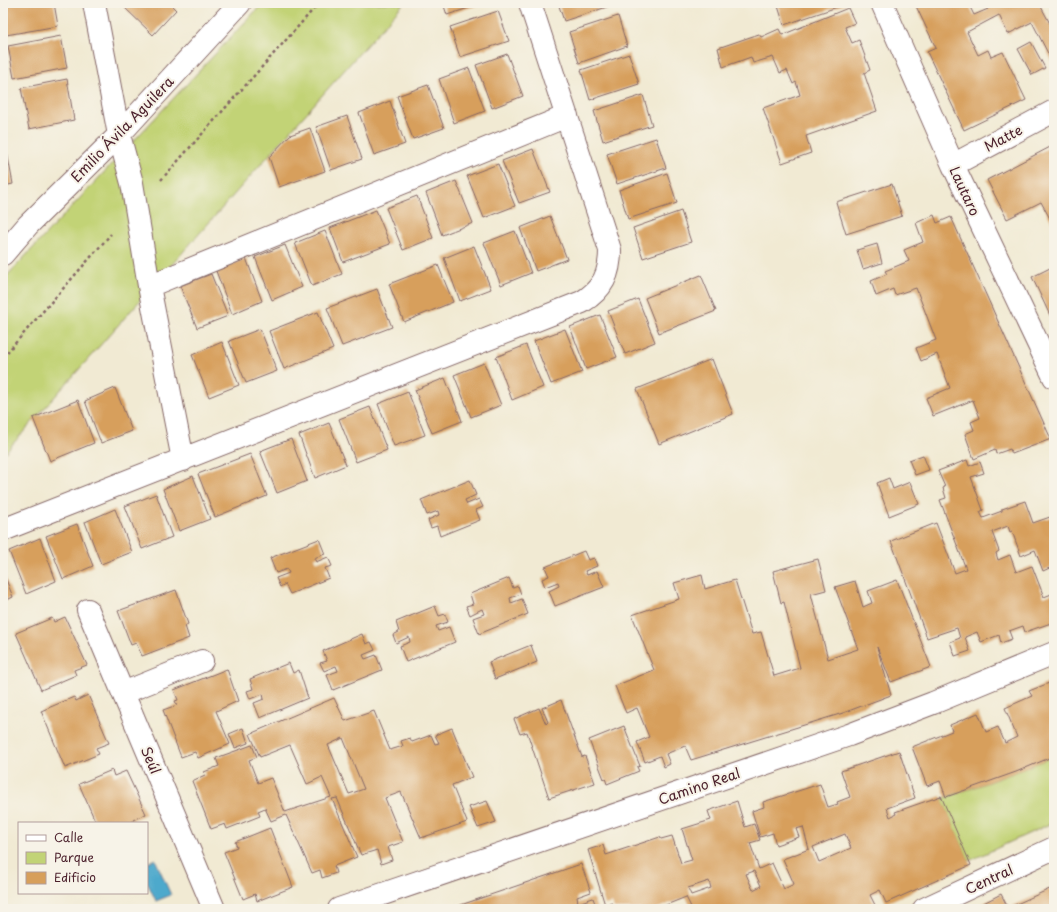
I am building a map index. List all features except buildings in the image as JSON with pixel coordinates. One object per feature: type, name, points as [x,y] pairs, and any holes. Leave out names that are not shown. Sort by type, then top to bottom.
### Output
[{"type":"street","points":[[94,3],[119,135],[132,183],[149,286],[182,460]]},
{"type":"street","name":"Emilio Ávila Aguilera","points":[[3,254],[28,225],[119,135],[240,3]]},
{"type":"street","points":[[3,530],[582,302],[592,296],[606,277],[610,264],[610,250],[530,3]]},
{"type":"street","name":"Lautaro","points":[[882,3],[953,165],[1054,377]]},
{"type":"street","name":"Matte","points":[[953,165],[1054,111]]},
{"type":"street","points":[[149,286],[566,116]]},
{"type":"street","name":"Seúl","points":[[88,610],[214,909]]},
{"type":"street","name":"Camino Real","points":[[339,909],[849,735],[933,704],[1054,653]]},
{"type":"street","points":[[123,693],[202,661]]},
{"type":"street","name":"Central","points":[[924,909],[1054,848]]},
{"type":"green space","points":[[263,3],[404,3],[3,455],[3,280]]},
{"type":"green space","points":[[1054,756],[1054,822],[969,861],[942,799],[1016,772]]},
{"type":"water","points":[[155,859],[171,895],[156,901],[148,884],[148,862]]}]
